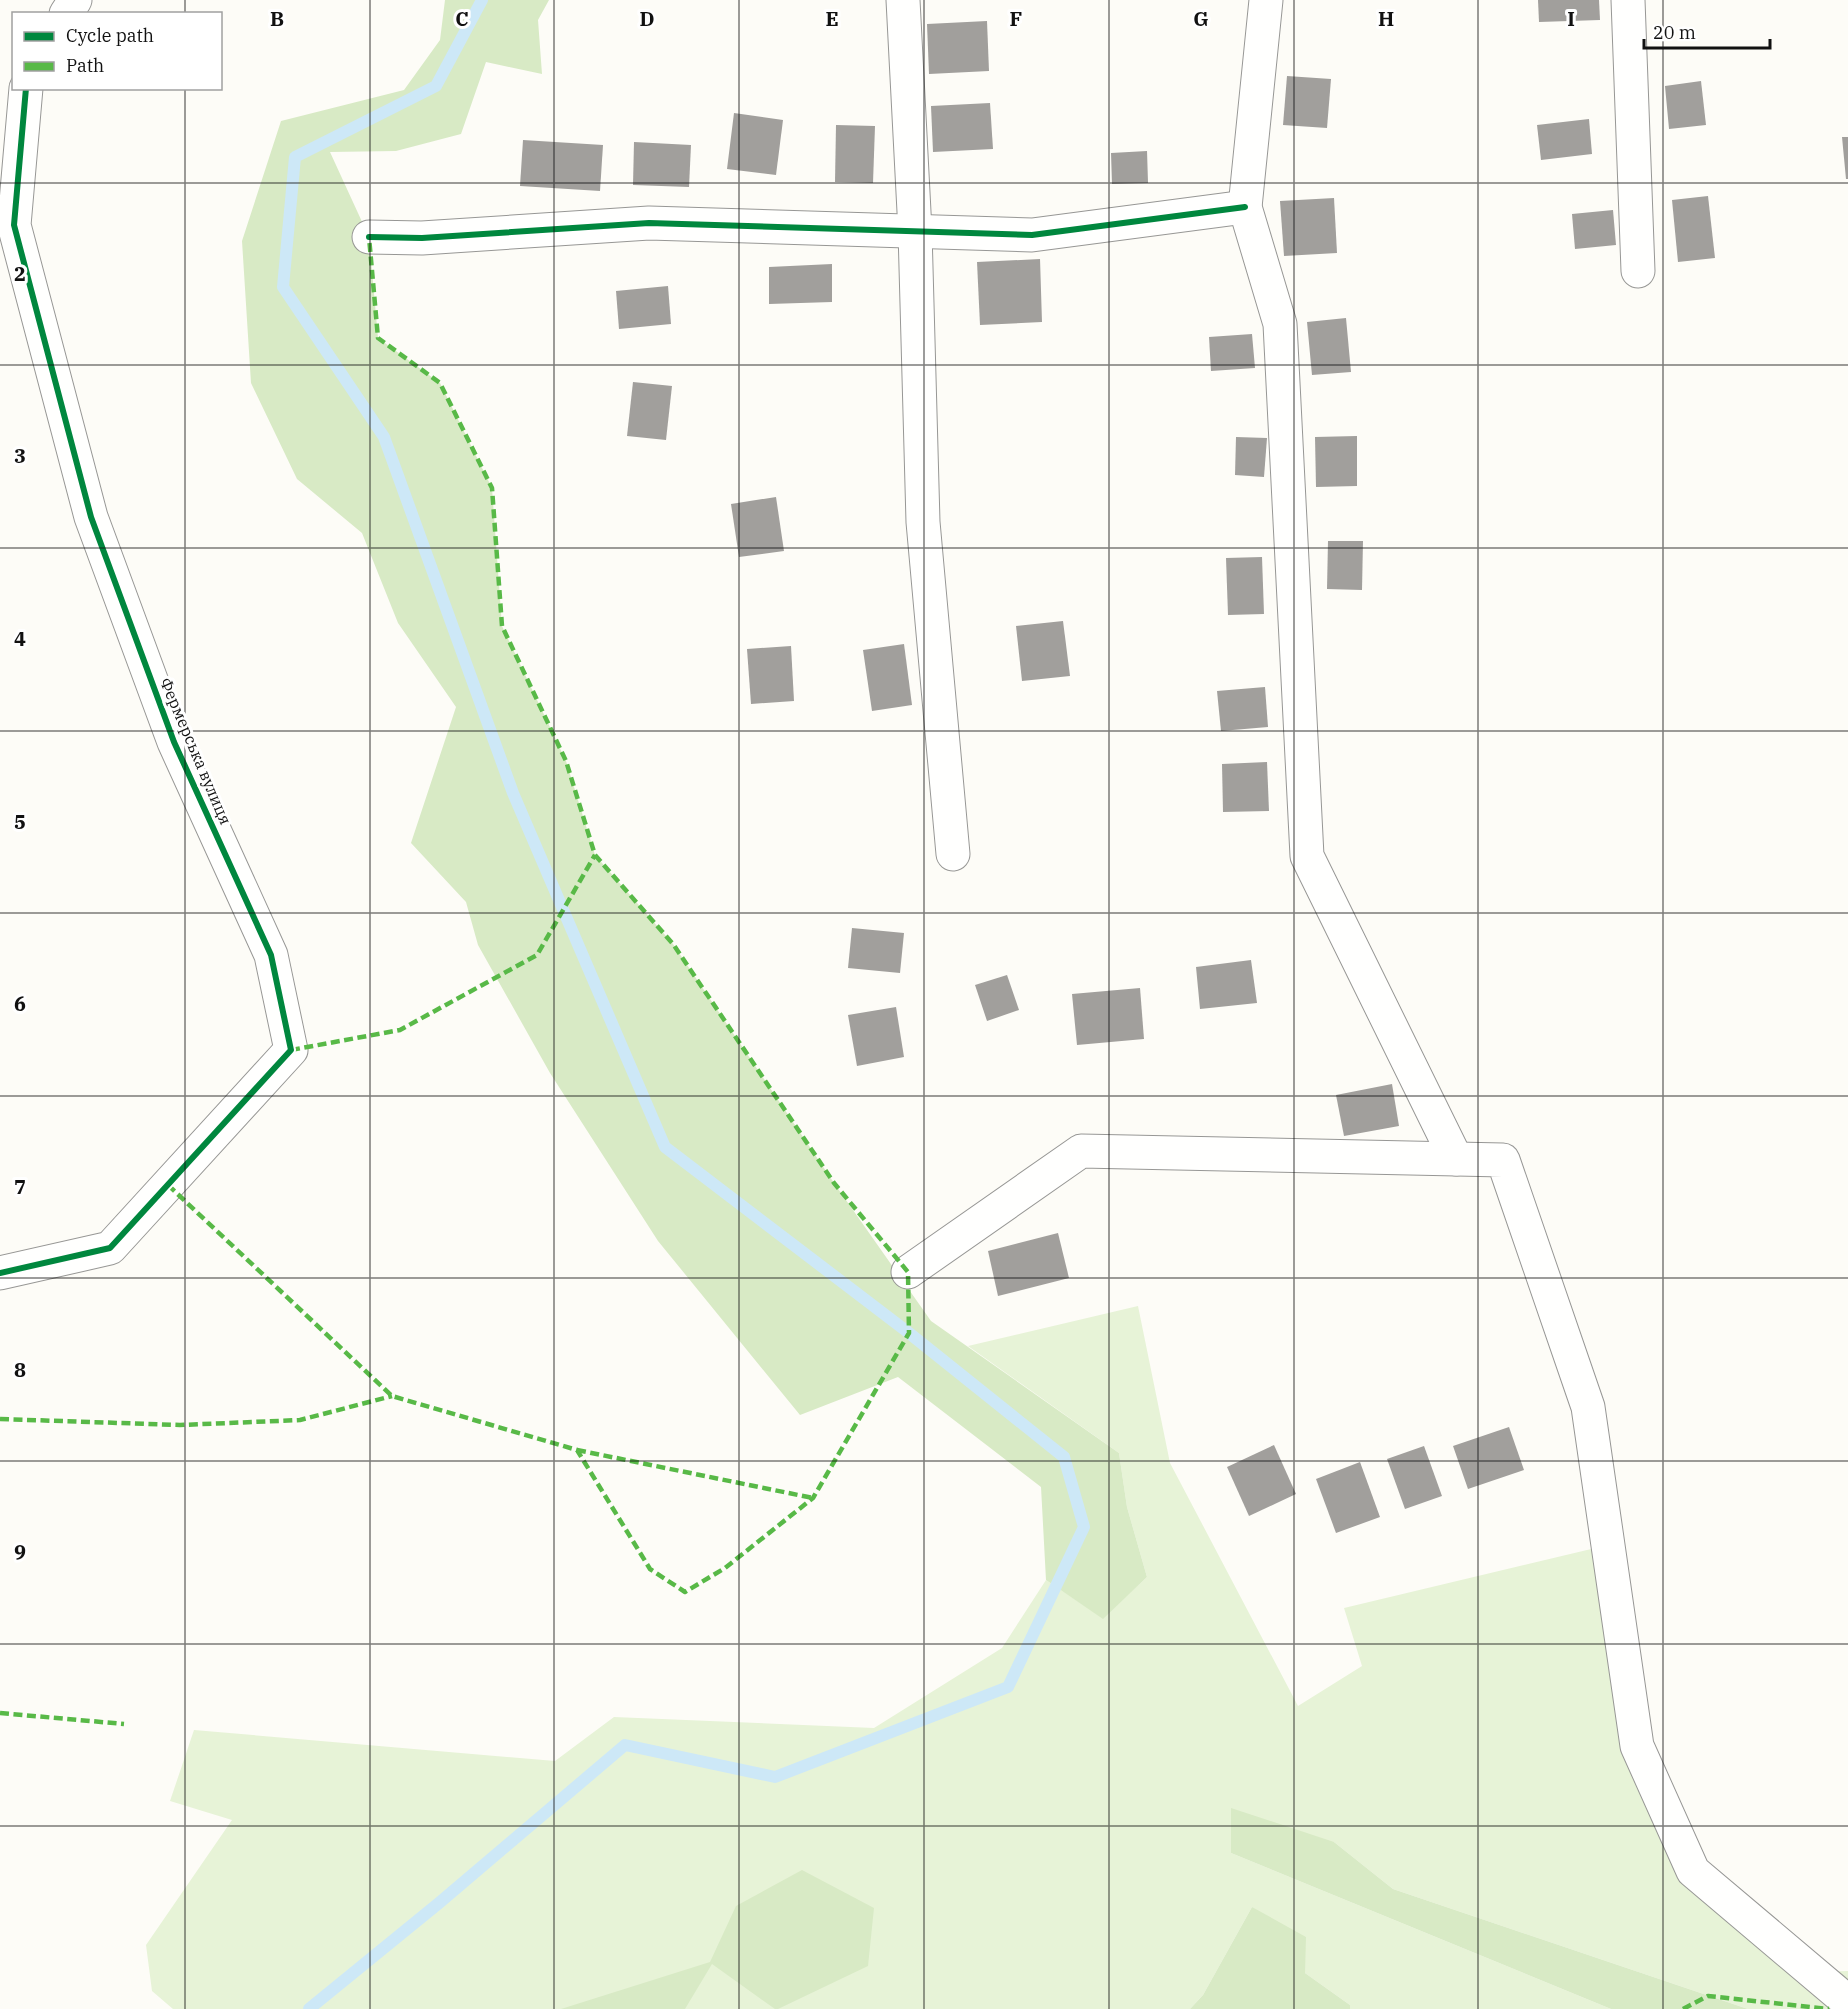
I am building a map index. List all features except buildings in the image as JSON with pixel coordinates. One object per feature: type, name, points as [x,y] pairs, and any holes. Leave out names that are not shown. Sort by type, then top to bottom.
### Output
[{"type":"street","points":[[903,0],[915,231],[923,522],[953,854]]},
{"type":"street","points":[[1266,0],[1245,207],[1280,324],[1307,856],[1456,1159]]},
{"type":"street","points":[[1628,0],[1638,271]]},
{"type":"street","name":"Фермерська вулиця","points":[[0,1274],[110,1248],[291,1050],[270,955],[174,742],[91,517],[14,225],[26,90]]},
{"type":"street","points":[[369,237],[422,238],[649,223],[1032,235],[1245,207]]},
{"type":"street","points":[[908,1272],[1081,1152],[1503,1160],[1588,1407],[1637,1746],[1694,1871],[1848,2002]]},
{"type":"green space","points":[[445,0],[549,0],[538,20],[542,74],[486,62],[461,134],[396,151],[330,152],[369,237],[378,338],[440,383],[492,488],[502,626],[566,761],[595,855],[673,944],[834,1183],[931,1321],[1119,1453],[1127,1507],[1147,1577],[1103,1619],[1046,1580],[1041,1487],[898,1377],[800,1415],[658,1241],[550,1073],[478,945],[466,902],[411,843],[456,707],[398,623],[362,533],[297,479],[251,383],[242,241],[281,121],[404,90],[440,40]]},
{"type":"green space","points":[[1138,1306],[1170,1463],[1298,1706],[1362,1666],[1344,1608],[1608,1545],[1637,1746],[1693,1871],[1813,1972],[1848,1971],[1848,2009],[1748,2009],[1393,1889],[1334,1842],[1231,1853],[1611,2009],[1350,2009],[1350,2005],[1305,1973],[1252,1907],[1203,1995],[1190,2009],[173,2009],[152,1991],[146,1945],[232,1820],[170,1801],[194,1730],[555,1761],[614,1717],[874,1728],[1002,1648],[1046,1580],[1103,1618],[1147,1577],[1127,1507],[1119,1453],[968,1346]]},
{"type":"green space","points":[[1231,1808],[1334,1842],[1393,1889],[1748,2009],[1611,2009],[1231,1853]]},
{"type":"green space","points":[[802,1870],[874,1908],[868,1966],[778,2009],[712,1964],[685,2009],[561,2009],[710,1962],[736,1906]]},
{"type":"green space","points":[[1252,1907],[1306,1937],[1305,1973],[1350,2005],[1350,2009],[1190,2009],[1203,1995]]},
{"type":"waterway","points":[[309,2009],[439,1903],[625,1745],[775,1777],[1008,1687],[1084,1527],[1064,1457],[909,1333],[665,1147],[513,793],[384,437],[283,287],[295,157],[436,86],[482,0]]},
{"type":"marked path","points":[[168,1185],[392,1396],[577,1450],[650,1569],[685,1592],[725,1568],[813,1498],[909,1333],[908,1272],[834,1183],[673,944],[595,855],[566,761],[502,626],[492,488],[440,383],[378,338],[369,237]]},
{"type":"marked path","points":[[291,1050],[400,1030],[537,955],[595,855]]},
{"type":"marked path","points":[[0,1419],[180,1425],[300,1420],[392,1396]]},
{"type":"marked path","points":[[577,1450],[813,1498]]},
{"type":"marked path","points":[[0,1713],[124,1724]]},
{"type":"marked path","points":[[1683,2009],[1708,1996],[1829,2009]]},
{"type":"cycle path","points":[[0,1273],[110,1248],[291,1050],[271,955],[174,742],[91,517],[14,225],[26,90]]},
{"type":"cycle path","points":[[369,237],[422,238],[649,223],[1032,235],[1245,207]]}]
